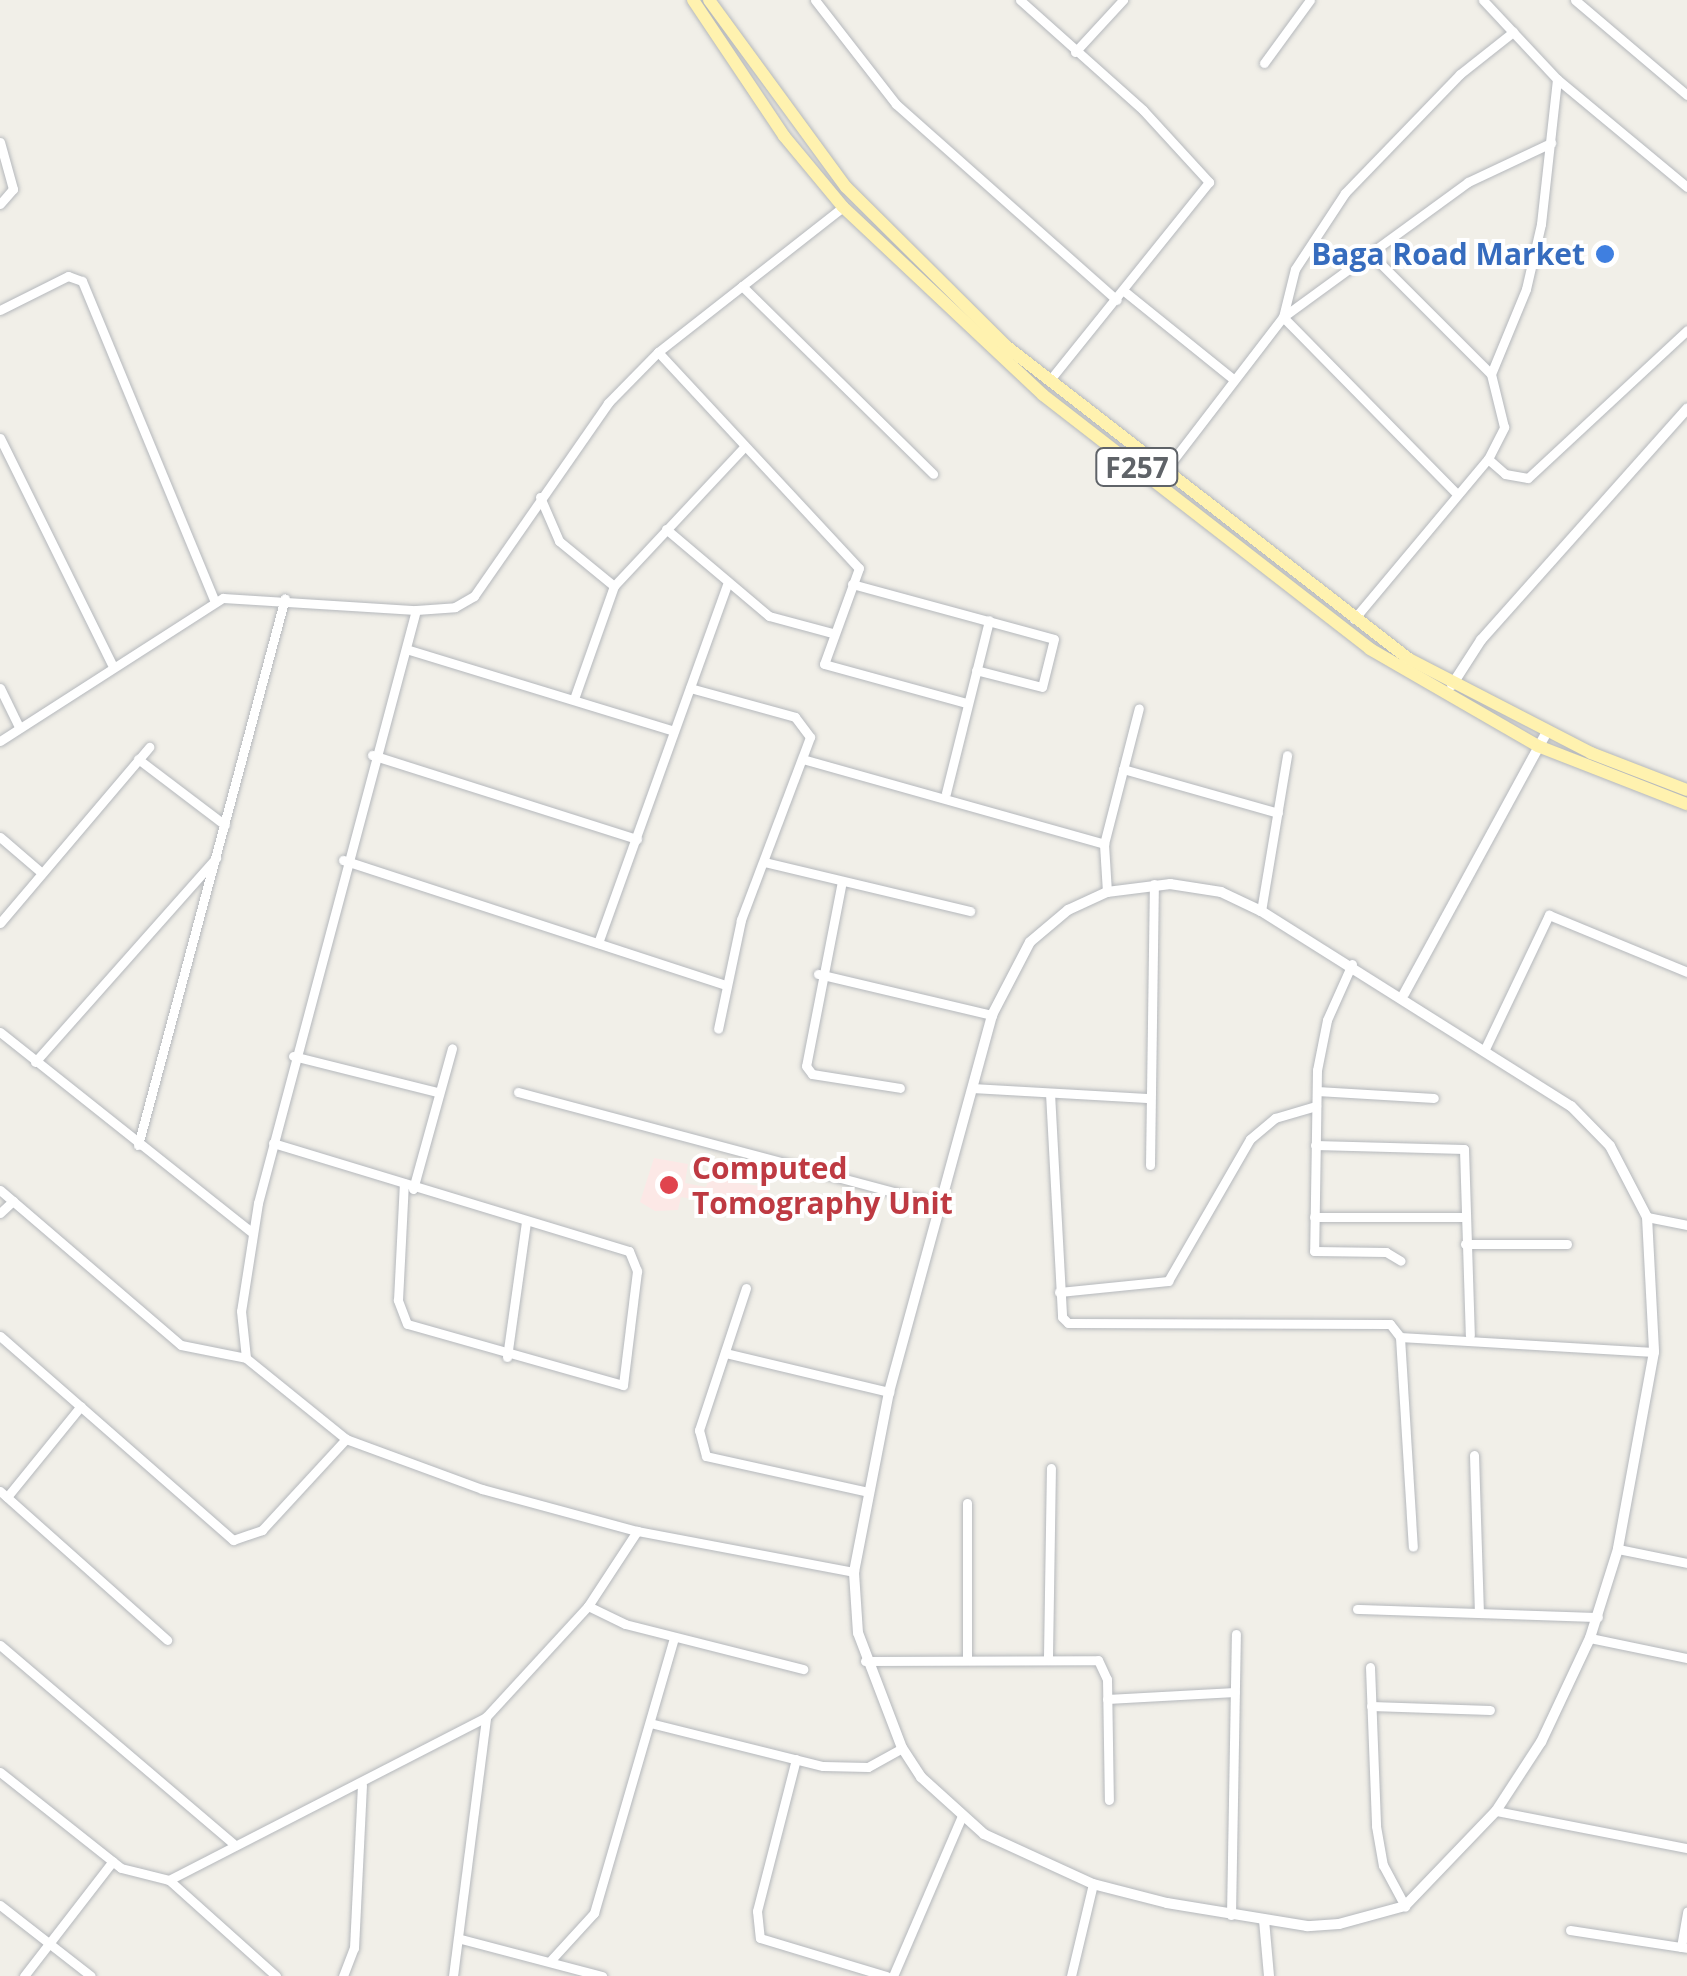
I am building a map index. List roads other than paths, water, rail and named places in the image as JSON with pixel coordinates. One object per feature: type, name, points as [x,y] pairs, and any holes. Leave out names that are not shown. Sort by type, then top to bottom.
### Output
[{"type":"main road","name":"F257","points":[[692,0],[784,136],[844,207],[1043,395],[1370,649],[1538,746],[1687,804]]},
{"type":"main road","name":"F257","points":[[713,1],[846,186],[1049,380],[1354,619],[1452,685],[1547,732],[1687,790]]},
{"type":"street","points":[[814,0],[896,104],[1121,296],[1232,378]]},
{"type":"street","points":[[1020,0],[1209,182],[1121,296],[1049,380]]},
{"type":"street","points":[[1074,52],[1123,0]]},
{"type":"street","points":[[1264,63],[1310,0]]},
{"type":"street","points":[[1483,0],[1558,79],[1687,187]]},
{"type":"street","points":[[1575,0],[1687,94]]},
{"type":"street","points":[[1283,317],[1295,269],[1345,193],[1460,74],[1512,32]]},
{"type":"street","points":[[1491,374],[1526,289],[1558,79]]},
{"type":"street","points":[[0,142],[13,189],[0,204]]},
{"type":"street","points":[[1164,472],[1232,378],[1283,317],[1468,182],[1550,142]]},
{"type":"street","points":[[0,741],[112,664],[215,602],[246,594],[416,610],[455,606],[474,596],[608,403],[658,352],[844,207]]},
{"type":"street","points":[[1354,619],[1488,459],[1504,426],[1491,374],[1370,253]]},
{"type":"street","points":[[0,310],[68,276],[82,281],[215,602]]},
{"type":"street","points":[[742,286],[933,474]]},
{"type":"street","points":[[1283,317],[1456,493]]},
{"type":"street","points":[[1488,459],[1528,478],[1687,330]]},
{"type":"street","points":[[658,352],[744,448],[852,555],[859,568],[822,655],[829,670],[967,702]]},
{"type":"street","points":[[1452,685],[1481,640],[1687,409]]},
{"type":"street","points":[[0,438],[112,664]]},
{"type":"street","points":[[575,696],[614,586],[744,448]]},
{"type":"street","points":[[540,498],[559,540],[614,586]]},
{"type":"street","points":[[666,529],[769,616],[832,633]]},
{"type":"street","points":[[598,943],[727,584]]},
{"type":"street","points":[[852,584],[1049,632],[1049,680],[1042,687],[976,670]]},
{"type":"street","points":[[138,1145],[285,598]]},
{"type":"street","points":[[246,1358],[241,1311],[253,1233],[293,1056],[343,860],[416,610]]},
{"type":"street","points":[[946,794],[989,620]]},
{"type":"street","points":[[406,648],[575,696],[674,732]]},
{"type":"street","points":[[0,688],[19,727]]},
{"type":"street","points":[[690,688],[795,717],[810,737],[806,760],[764,862],[725,986],[718,1029]]},
{"type":"street","points":[[1107,892],[1104,844],[1139,708]]},
{"type":"street","points":[[1404,994],[1547,732]]},
{"type":"street","points":[[0,922],[148,747]]},
{"type":"street","points":[[372,755],[638,839]]},
{"type":"street","points":[[1261,911],[1287,755]]},
{"type":"street","points":[[138,759],[226,825]]},
{"type":"street","points":[[806,760],[946,794],[1104,844]]},
{"type":"street","points":[[1124,769],[1278,814]]},
{"type":"street","points":[[0,837],[42,872]]},
{"type":"street","points":[[35,1062],[218,855]]},
{"type":"street","points":[[343,860],[725,986]]},
{"type":"street","points":[[764,862],[970,912]]},
{"type":"street","points":[[842,881],[818,974],[806,1066],[812,1074],[900,1088]]},
{"type":"street","points":[[1150,1165],[1146,1098],[1154,884]]},
{"type":"street","points":[[1154,884],[1221,892],[1404,994],[1571,1106],[1610,1146],[1648,1217],[1654,1352],[1618,1549],[1598,1617],[1540,1742],[1496,1811],[1404,1906],[1340,1924],[1264,1920],[1093,1884],[1031,1859],[962,1816],[902,1748],[865,1661],[854,1572],[889,1392],[992,1015],[1030,942],[1107,892],[1154,884]]},
{"type":"street","points":[[1484,1051],[1549,915],[1687,972]]},
{"type":"street","points":[[1352,964],[1326,1020],[1316,1091],[1317,1255],[1386,1252],[1402,1261]]},
{"type":"street","points":[[818,974],[992,1015]]},
{"type":"street","points":[[0,1032],[253,1233]]},
{"type":"street","points":[[274,1143],[408,1186],[526,1222],[630,1250],[638,1260],[628,1372],[612,1388],[408,1324],[399,1314],[408,1186],[452,1048]]},
{"type":"street","points":[[293,1056],[436,1092]]},
{"type":"street","points":[[972,1088],[1146,1098]]},
{"type":"street","points":[[1316,1091],[1434,1098]]},
{"type":"street","points":[[518,1092],[942,1204]]},
{"type":"street","points":[[1050,1094],[1059,1292],[1068,1323],[1380,1318],[1400,1337],[1413,1547]]},
{"type":"street","points":[[1059,1292],[1168,1280],[1250,1139],[1275,1118],[1316,1106]]},
{"type":"street","points":[[1316,1145],[1464,1149],[1464,1244],[1470,1335]]},
{"type":"street","points":[[0,1190],[182,1345],[246,1358],[346,1439],[482,1490],[636,1531],[854,1572]]},
{"type":"street","points":[[0,1214],[12,1200]]},
{"type":"street","points":[[1314,1218],[1465,1216]]},
{"type":"street","points":[[1648,1217],[1687,1225]]},
{"type":"street","points":[[507,1357],[526,1222]]},
{"type":"street","points":[[1464,1244],[1567,1244]]},
{"type":"street","points":[[746,1288],[699,1430],[706,1456],[868,1492]]},
{"type":"street","points":[[1400,1337],[1470,1335],[1654,1352]]},
{"type":"street","points":[[0,1336],[233,1540],[262,1530],[346,1439]]},
{"type":"street","points":[[725,1353],[889,1392]]},
{"type":"street","points":[[81,1406],[3,1494],[167,1640]]},
{"type":"street","points":[[1474,1455],[1479,1613]]},
{"type":"street","points":[[1048,1656],[1051,1468]]},
{"type":"street","points":[[967,1502],[967,1658]]},
{"type":"street","points":[[0,1772],[113,1861],[149,1880],[169,1880],[233,1842],[362,1785],[486,1717],[588,1606],[636,1531]]},
{"type":"street","points":[[1618,1549],[1687,1563]]},
{"type":"street","points":[[588,1606],[674,1637],[803,1669]]},
{"type":"street","points":[[1357,1609],[1598,1617]]},
{"type":"street","points":[[1231,1915],[1236,1634]]},
{"type":"street","points":[[551,1960],[594,1913],[674,1637]]},
{"type":"street","points":[[1590,1638],[1687,1658]]},
{"type":"street","points":[[0,1644],[233,1842]]},
{"type":"street","points":[[865,1661],[1048,1656],[1098,1660],[1107,1699],[1109,1800]]},
{"type":"street","points":[[1370,1667],[1383,1865],[1404,1906]]},
{"type":"street","points":[[1107,1699],[1235,1692]]},
{"type":"street","points":[[1371,1706],[1490,1710]]},
{"type":"street","points":[[454,1976],[486,1717]]},
{"type":"street","points":[[650,1723],[796,1759],[868,1767],[902,1748]]},
{"type":"street","points":[[796,1759],[756,1928],[760,1938],[890,1976],[962,1816]]},
{"type":"street","points":[[343,1976],[354,1948],[362,1785]]},
{"type":"street","points":[[1496,1811],[1687,1848]]},
{"type":"street","points":[[24,1976],[113,1861]]},
{"type":"street","points":[[169,1880],[276,1976]]},
{"type":"street","points":[[1071,1976],[1093,1884]]},
{"type":"street","points":[[0,1905],[91,1976]]},
{"type":"street","points":[[1570,1930],[1684,1948],[1687,1912]]},
{"type":"street","points":[[1264,1920],[1269,1976]]},
{"type":"street","points":[[460,1939],[602,1976]]},
{"type":"place","name":"Baga Road Market","points":[[1605,254]]},
{"type":"place","name":"Computed Tomography Unit","points":[[669,1185]]}]
